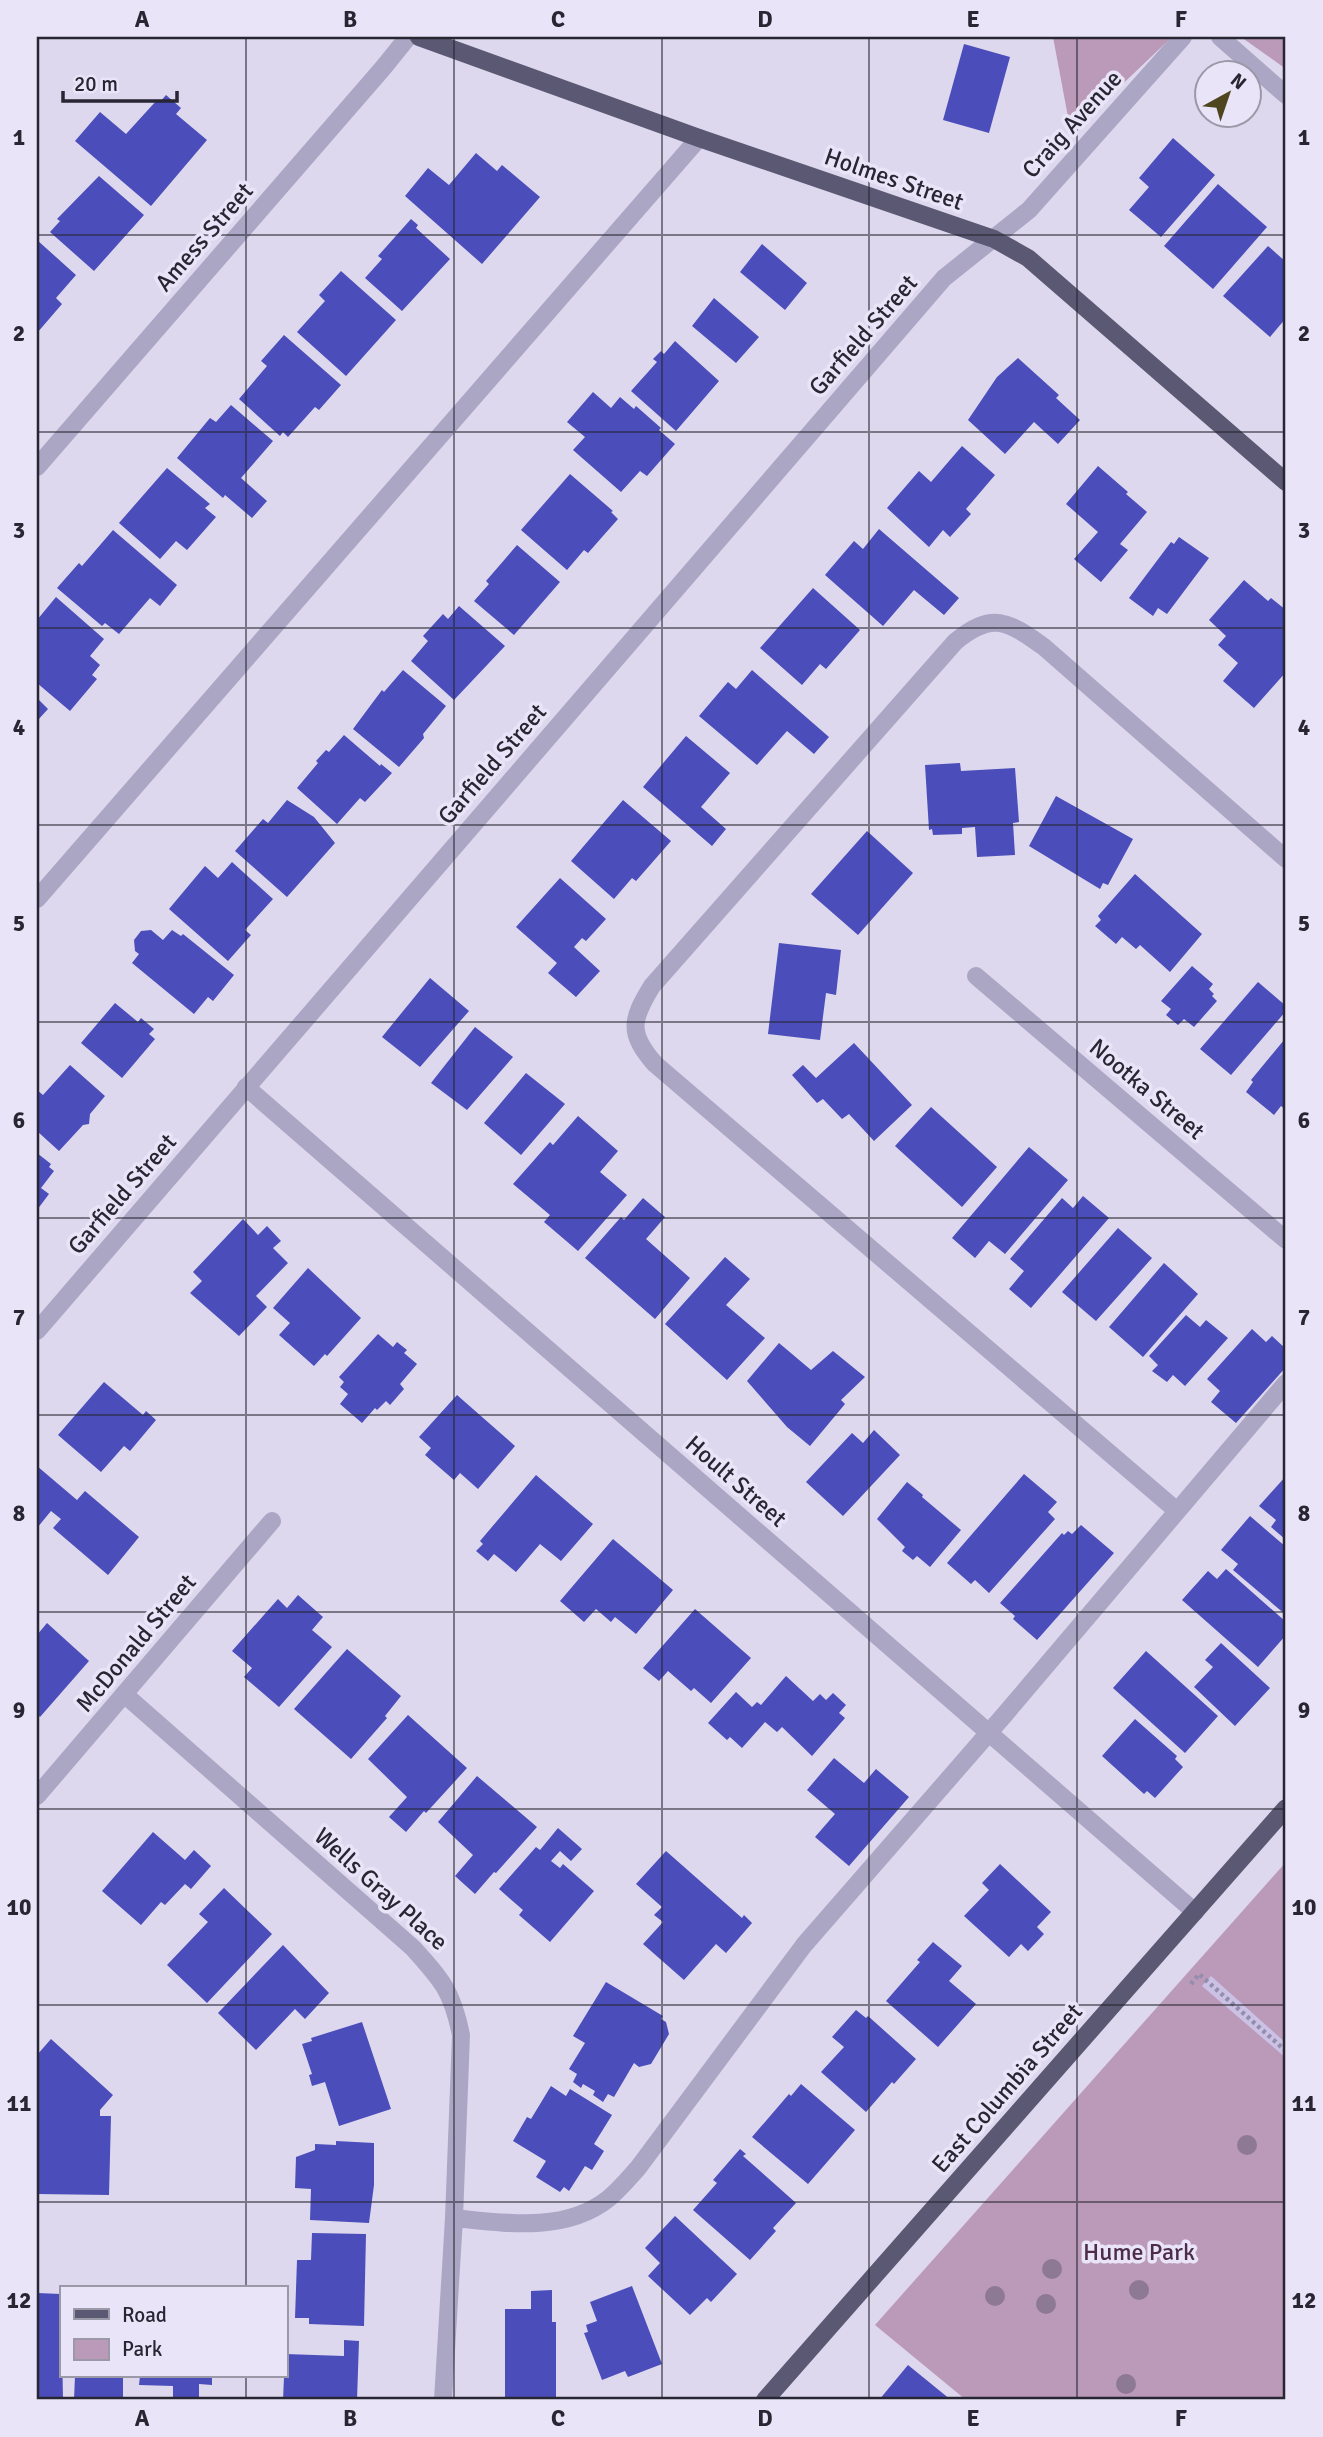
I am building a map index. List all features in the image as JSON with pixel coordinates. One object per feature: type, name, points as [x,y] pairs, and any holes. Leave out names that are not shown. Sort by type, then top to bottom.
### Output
[{"type":"main road","name":"Holmes Street","points":[[419,37],[699,138],[994,239],[1028,258],[1286,482]]},
{"type":"main road","name":"East Columbia Street","points":[[765,2400],[1286,1808]]},
{"type":"street","name":"Amess Street","points":[[37,467],[408,37]]},
{"type":"street","name":"Craig Avenue","points":[[994,239],[1029,210],[1183,37]]},
{"type":"street","points":[[1220,37],[1286,95]]},
{"type":"street","points":[[37,899],[699,138]]},
{"type":"street","name":"Garfield Street","points":[[37,1331],[944,278],[994,239]]},
{"type":"street","points":[[1176,1510],[655,1064],[643,1050],[636,1034],[635,1018],[652,986],[955,642],[970,629],[985,622],[1002,623],[1023,632],[1044,647],[1286,859]]},
{"type":"street","name":"Nootka Street","points":[[976,976],[1286,1240]]},
{"type":"street","name":"Hoult Street","points":[[246,1087],[1195,1912]]},
{"type":"street","points":[[454,2218],[543,2224],[577,2215],[607,2200],[638,2168],[804,1945],[1286,1383]]},
{"type":"street","name":"McDonald Street","points":[[37,1796],[272,1521]]},
{"type":"street","name":"Wells Gray Place","points":[[124,1694],[413,1948],[441,1979],[455,2006],[461,2035],[443,2400]]},
{"type":"path","points":[[1191,1984],[1199,1974],[1286,2051]]},
{"type":"green space","points":[[1053,37],[1172,37],[1071,133]]},
{"type":"green space","points":[[1241,37],[1286,37],[1286,69]]},
{"type":"green space","name":"Hume Park","points":[[1286,1862],[1286,2400],[966,2400],[875,2325]]},
{"type":"shaded area","points":[[1211,1976],[1286,2043],[1286,2058],[1202,1986]]},
{"type":"building","points":[[964,44],[1010,57],[989,133],[943,120]]},
{"type":"building","points":[[166,95],[181,108],[176,114],[207,140],[151,206],[75,141],[100,112],[126,134],[157,100],[160,102]]},
{"type":"building","points":[[1173,138],[1215,175],[1161,237],[1129,210],[1149,187],[1139,178]]},
{"type":"building","points":[[476,153],[497,171],[502,165],[540,197],[482,264],[405,196],[428,168],[449,185]]},
{"type":"building","points":[[99,176],[144,215],[94,271],[50,232],[60,221],[57,219]]},
{"type":"building","points":[[1218,184],[1267,227],[1213,289],[1164,246]]},
{"type":"building","points":[[411,219],[418,225],[416,228],[450,259],[402,311],[365,278],[382,259],[378,256]]},
{"type":"building","points":[[37,240],[76,275],[56,298],[62,304],[37,333]]},
{"type":"building","points":[[762,244],[807,283],[785,310],[740,272]]},
{"type":"building","points":[[1268,246],[1286,262],[1286,318],[1270,337],[1223,296]]},
{"type":"building","points":[[341,271],[396,320],[346,376],[297,332],[325,301],[319,295]]},
{"type":"building","points":[[714,298],[759,337],[736,363],[692,326]]},
{"type":"building","points":[[284,335],[341,385],[319,410],[315,407],[288,437],[283,432],[280,436],[239,399],[267,366],[261,361]]},
{"type":"building","points":[[675,341],[719,381],[676,431],[631,391],[657,362],[653,359],[661,351],[664,354]]},
{"type":"building","points":[[1018,358],[1059,395],[1056,398],[1080,420],[1058,444],[1034,422],[1005,454],[968,420],[997,377]]},
{"type":"building","points":[[593,392],[611,408],[620,397],[634,409],[636,406],[675,444],[647,476],[640,471],[621,492],[573,450],[585,437],[567,422]]},
{"type":"building","points":[[231,405],[273,441],[241,478],[267,501],[252,518],[225,495],[223,498],[177,458],[210,418],[216,422]]},
{"type":"building","points":[[962,446],[995,475],[966,509],[971,514],[950,537],[943,530],[929,547],[887,508],[919,471],[931,482]]},
{"type":"building","points":[[1098,466],[1147,512],[1120,544],[1128,550],[1101,582],[1074,559],[1098,532],[1066,504]]},
{"type":"building","points":[[167,468],[210,504],[205,508],[216,517],[187,550],[176,541],[160,559],[119,523]]},
{"type":"building","points":[[570,474],[613,511],[611,512],[618,519],[588,553],[584,550],[567,570],[521,530]]},
{"type":"building","points":[[879,529],[959,598],[944,615],[914,590],[883,626],[825,575],[854,541],[863,549]]},
{"type":"building","points":[[113,530],[177,585],[160,606],[150,598],[119,634],[105,623],[102,626],[57,588],[79,563],[82,566]]},
{"type":"building","points":[[1179,537],[1209,558],[1167,614],[1158,608],[1153,616],[1129,598],[1171,542],[1174,544]]},
{"type":"building","points":[[517,545],[560,582],[514,635],[474,601],[489,584],[486,581]]},
{"type":"building","points":[[1244,580],[1268,601],[1271,598],[1286,610],[1286,672],[1254,708],[1223,681],[1238,663],[1218,645],[1226,636],[1209,620]]},
{"type":"building","points":[[813,588],[860,630],[826,669],[820,664],[802,685],[760,648]]},
{"type":"building","points":[[56,597],[104,639],[90,656],[100,665],[92,675],[97,679],[70,711],[37,683],[37,620]]},
{"type":"building","points":[[459,606],[505,646],[454,700],[411,661],[428,641],[423,636],[443,614],[448,619]]},
{"type":"building","points":[[403,670],[446,706],[423,734],[424,738],[399,767],[353,729],[382,690],[384,692]]},
{"type":"building","points":[[752,670],[829,737],[814,754],[787,731],[757,765],[699,716],[728,682],[736,689]]},
{"type":"building","points":[[37,698],[48,709],[37,721]]},
{"type":"building","points":[[344,735],[392,773],[365,802],[360,798],[337,824],[297,788],[318,763],[316,761],[326,750],[329,752]]},
{"type":"building","points":[[686,736],[730,773],[701,807],[726,829],[712,846],[643,787]]},
{"type":"building","points":[[960,763],[961,771],[1015,768],[1019,822],[1013,823],[1015,855],[977,857],[975,827],[962,828],[962,834],[933,835],[932,829],[929,830],[925,765]]},
{"type":"building","points":[[1056,796],[1133,839],[1108,885],[1103,883],[1100,889],[1029,846]]},
{"type":"building","points":[[287,800],[314,817],[335,843],[287,897],[235,851],[263,819],[268,823]]},
{"type":"building","points":[[623,800],[671,841],[636,881],[632,878],[614,899],[571,861]]},
{"type":"building","points":[[867,831],[913,873],[858,935],[811,894]]},
{"type":"building","points":[[232,862],[273,899],[245,930],[251,935],[228,961],[169,909],[205,866],[218,878]]},
{"type":"building","points":[[1135,874],[1202,934],[1170,972],[1140,945],[1136,949],[1122,937],[1116,944],[1095,926],[1101,920],[1098,916]]},
{"type":"building","points":[[560,878],[606,919],[586,941],[582,938],[574,947],[600,971],[576,997],[548,973],[557,963],[516,927]]},
{"type":"building","points":[[151,930],[163,940],[172,930],[181,936],[183,934],[234,975],[213,1001],[208,997],[194,1014],[132,963],[139,954],[135,951],[134,940],[141,931]]},
{"type":"building","points":[[779,943],[841,950],[836,995],[826,993],[820,1040],[768,1034]]},
{"type":"building","points":[[1192,966],[1213,984],[1209,989],[1217,1001],[1194,1027],[1184,1019],[1178,1025],[1166,1015],[1171,1009],[1161,1001]]},
{"type":"building","points":[[430,978],[469,1011],[420,1067],[382,1037]]},
{"type":"building","points":[[1258,982],[1286,1006],[1286,1011],[1231,1075],[1200,1049]]},
{"type":"building","points":[[115,1003],[138,1022],[141,1018],[154,1029],[149,1034],[155,1039],[122,1078],[81,1043]]},
{"type":"building","points":[[475,1027],[513,1057],[467,1110],[431,1083]]},
{"type":"building","points":[[1284,1040],[1286,1110],[1281,1106],[1274,1115],[1246,1092],[1253,1082],[1251,1080]]},
{"type":"building","points":[[854,1043],[912,1105],[874,1141],[849,1114],[842,1119],[823,1099],[817,1103],[792,1075],[803,1065],[816,1078]]},
{"type":"building","points":[[70,1065],[105,1096],[90,1114],[89,1124],[83,1125],[59,1151],[37,1131],[37,1090],[43,1095]]},
{"type":"building","points":[[526,1073],[565,1104],[521,1155],[484,1123]]},
{"type":"building","points":[[931,1107],[997,1167],[962,1207],[895,1146]]},
{"type":"building","points":[[578,1116],[618,1151],[600,1172],[627,1195],[578,1251],[544,1222],[550,1215],[513,1184],[550,1142],[553,1145]]},
{"type":"building","points":[[1029,1147],[1068,1180],[1005,1254],[989,1241],[975,1258],[952,1238]]},
{"type":"building","points":[[37,1153],[51,1164],[49,1167],[54,1171],[41,1188],[49,1194],[37,1210]]},
{"type":"building","points":[[1083,1196],[1109,1218],[1031,1308],[1009,1289],[1024,1271],[1010,1259],[1062,1198],[1073,1208]]},
{"type":"building","points":[[643,1198],[665,1217],[646,1239],[690,1278],[655,1319],[585,1258],[621,1217],[624,1220]]},
{"type":"building","points":[[243,1219],[258,1235],[267,1226],[281,1241],[273,1248],[288,1263],[256,1296],[267,1307],[239,1336],[190,1293],[202,1281],[193,1272]]},
{"type":"building","points":[[1118,1228],[1152,1258],[1096,1321],[1062,1292]]},
{"type":"building","points":[[725,1257],[750,1279],[726,1305],[765,1338],[727,1380],[665,1324]]},
{"type":"building","points":[[1164,1263],[1198,1294],[1143,1357],[1109,1327]]},
{"type":"building","points":[[308,1268],[361,1318],[327,1356],[325,1354],[314,1366],[279,1335],[290,1323],[273,1308]]},
{"type":"building","points":[[1186,1315],[1200,1327],[1206,1320],[1228,1338],[1185,1386],[1173,1375],[1167,1382],[1152,1371],[1158,1365],[1149,1356]]},
{"type":"building","points":[[1252,1329],[1266,1342],[1272,1336],[1286,1349],[1286,1367],[1236,1423],[1211,1402],[1220,1391],[1207,1379]]},
{"type":"building","points":[[378,1334],[393,1347],[397,1342],[407,1350],[404,1353],[417,1364],[400,1384],[404,1389],[390,1405],[386,1401],[377,1410],[375,1408],[362,1423],[340,1404],[348,1394],[340,1387],[344,1382],[339,1377]]},
{"type":"building","points":[[779,1343],[811,1370],[833,1351],[865,1377],[841,1400],[845,1404],[810,1446],[787,1427],[747,1381]]},
{"type":"building","points":[[104,1382],[143,1415],[146,1411],[156,1420],[130,1451],[124,1446],[101,1472],[58,1435]]},
{"type":"building","points":[[457,1395],[515,1446],[478,1489],[460,1473],[454,1480],[425,1455],[431,1448],[419,1437]]},
{"type":"building","points":[[874,1430],[900,1455],[843,1516],[806,1482],[852,1433],[863,1443]]},
{"type":"building","points":[[37,1466],[77,1500],[85,1491],[139,1537],[108,1575],[53,1528],[61,1519],[51,1511],[37,1528]]},
{"type":"building","points":[[1024,1474],[1057,1502],[1048,1512],[1055,1519],[989,1593],[975,1580],[971,1584],[947,1563]]},
{"type":"building","points":[[536,1475],[593,1524],[561,1561],[540,1544],[516,1572],[494,1554],[488,1561],[476,1551],[483,1544],[480,1541]]},
{"type":"building","points":[[1286,1476],[1286,1540],[1271,1527],[1276,1520],[1259,1506]]},
{"type":"building","points":[[907,1482],[961,1530],[930,1567],[917,1556],[913,1560],[902,1551],[905,1547],[877,1519]]},
{"type":"building","points":[[1250,1516],[1286,1547],[1286,1615],[1233,1570],[1238,1564],[1221,1550]]},
{"type":"building","points":[[1081,1525],[1114,1553],[1037,1640],[1013,1619],[1015,1616],[1000,1603],[1062,1533],[1064,1535],[1068,1531],[1072,1534]]},
{"type":"building","points":[[613,1539],[673,1590],[636,1634],[615,1617],[611,1622],[596,1609],[584,1622],[560,1601]]},
{"type":"building","points":[[1226,1569],[1286,1622],[1286,1635],[1258,1667],[1182,1600],[1208,1571],[1217,1579]]},
{"type":"building","points":[[298,1595],[323,1617],[312,1630],[332,1647],[279,1707],[244,1677],[252,1668],[232,1651],[278,1599],[287,1608]]},
{"type":"building","points":[[695,1609],[751,1658],[711,1703],[694,1688],[691,1691],[668,1671],[659,1681],[643,1668]]},
{"type":"building","points":[[47,1623],[89,1661],[40,1717],[37,1714],[37,1635]]},
{"type":"building","points":[[1221,1643],[1270,1688],[1235,1726],[1194,1687],[1213,1667],[1205,1660]]},
{"type":"building","points":[[347,1649],[401,1696],[385,1716],[387,1718],[351,1759],[294,1709]]},
{"type":"building","points":[[1146,1651],[1218,1716],[1185,1753],[1113,1688]]},
{"type":"building","points":[[786,1676],[813,1701],[820,1694],[826,1700],[833,1693],[846,1705],[839,1713],[845,1718],[812,1756],[782,1727],[777,1732],[765,1722],[742,1748],[730,1737],[727,1740],[708,1723],[736,1692],[752,1707],[757,1702],[761,1705]]},
{"type":"building","points":[[408,1715],[467,1768],[406,1832],[389,1817],[407,1797],[368,1759]]},
{"type":"building","points":[[1135,1719],[1177,1756],[1175,1759],[1183,1767],[1155,1798],[1147,1791],[1144,1794],[1102,1756]]},
{"type":"building","points":[[834,1758],[864,1783],[876,1769],[909,1797],[849,1866],[815,1837],[835,1814],[807,1790]]},
{"type":"building","points":[[477,1776],[537,1827],[475,1894],[455,1876],[473,1855],[438,1822]]},
{"type":"building","points":[[558,1828],[582,1849],[571,1861],[560,1851],[551,1861],[560,1868],[563,1864],[594,1891],[550,1942],[519,1915],[523,1910],[499,1889],[536,1847],[540,1850]]},
{"type":"building","points":[[153,1832],[185,1860],[194,1850],[211,1866],[191,1889],[185,1884],[165,1905],[161,1902],[141,1925],[102,1891]]},
{"type":"building","points":[[666,1851],[742,1918],[744,1915],[752,1923],[726,1953],[716,1944],[684,1980],[643,1944],[663,1922],[654,1915],[662,1907],[636,1884]]},
{"type":"building","points":[[1000,1864],[1051,1912],[1037,1927],[1044,1934],[1028,1951],[1021,1944],[1009,1957],[964,1916],[989,1890],[982,1883]]},
{"type":"building","points":[[224,1888],[272,1934],[207,2003],[167,1965],[208,1922],[199,1914]]},
{"type":"building","points":[[933,1942],[962,1966],[949,1981],[976,2004],[938,2047],[886,2001],[920,1962],[917,1960]]},
{"type":"building","points":[[283,1945],[329,1993],[305,2019],[295,2009],[256,2050],[218,2013]]},
{"type":"building","points":[[606,1982],[663,2016],[661,2019],[666,2022],[669,2034],[651,2064],[639,2067],[634,2063],[614,2097],[608,2094],[603,2102],[593,2095],[595,2091],[583,2084],[581,2088],[573,2082],[577,2074],[569,2069],[585,2043],[573,2036]]},
{"type":"building","points":[[856,2010],[866,2018],[868,2016],[916,2059],[866,2112],[821,2072],[844,2047],[832,2037]]},
{"type":"building","points":[[362,2022],[391,2109],[339,2126],[325,2082],[312,2086],[309,2075],[312,2074],[302,2044],[312,2041],[311,2038]]},
{"type":"building","points":[[51,2039],[113,2095],[100,2110],[100,2116],[111,2116],[109,2195],[37,2194],[37,2055]]},
{"type":"building","points":[[801,2084],[855,2130],[808,2184],[752,2137]]},
{"type":"building","points":[[551,2086],[566,2096],[570,2089],[612,2115],[594,2144],[604,2151],[592,2170],[585,2166],[569,2191],[564,2187],[560,2192],[536,2177],[546,2161],[513,2141],[527,2117],[531,2119]]},
{"type":"building","points":[[336,2141],[374,2143],[374,2185],[369,2223],[310,2220],[311,2189],[295,2188],[296,2157],[315,2150],[315,2144],[336,2145]]},
{"type":"building","points":[[740,2149],[746,2154],[743,2156],[796,2203],[773,2228],[776,2231],[750,2260],[693,2210],[717,2183],[713,2180]]},
{"type":"building","points":[[675,2216],[737,2274],[711,2302],[707,2298],[690,2315],[648,2276],[660,2263],[645,2248]]},
{"type":"building","points":[[312,2233],[366,2234],[364,2326],[309,2324],[309,2318],[295,2318],[297,2260],[311,2260]]},
{"type":"building","points":[[632,2286],[662,2364],[628,2377],[625,2371],[602,2380],[584,2333],[588,2332],[586,2325],[597,2321],[590,2302]]},
{"type":"building","points":[[552,2290],[552,2322],[556,2322],[556,2400],[505,2400],[505,2309],[531,2309],[531,2291]]},
{"type":"building","points":[[37,2293],[60,2294],[60,2378],[63,2378],[63,2400],[37,2400]]},
{"type":"building","points":[[344,2340],[359,2341],[357,2400],[283,2400],[287,2354],[344,2356]]},
{"type":"building","points":[[908,2365],[951,2400],[879,2400]]},
{"type":"building","points":[[75,2378],[123,2378],[123,2400],[74,2400]]},
{"type":"building","points":[[140,2378],[212,2378],[212,2385],[199,2384],[199,2398],[173,2397],[173,2386],[139,2385]]}]
